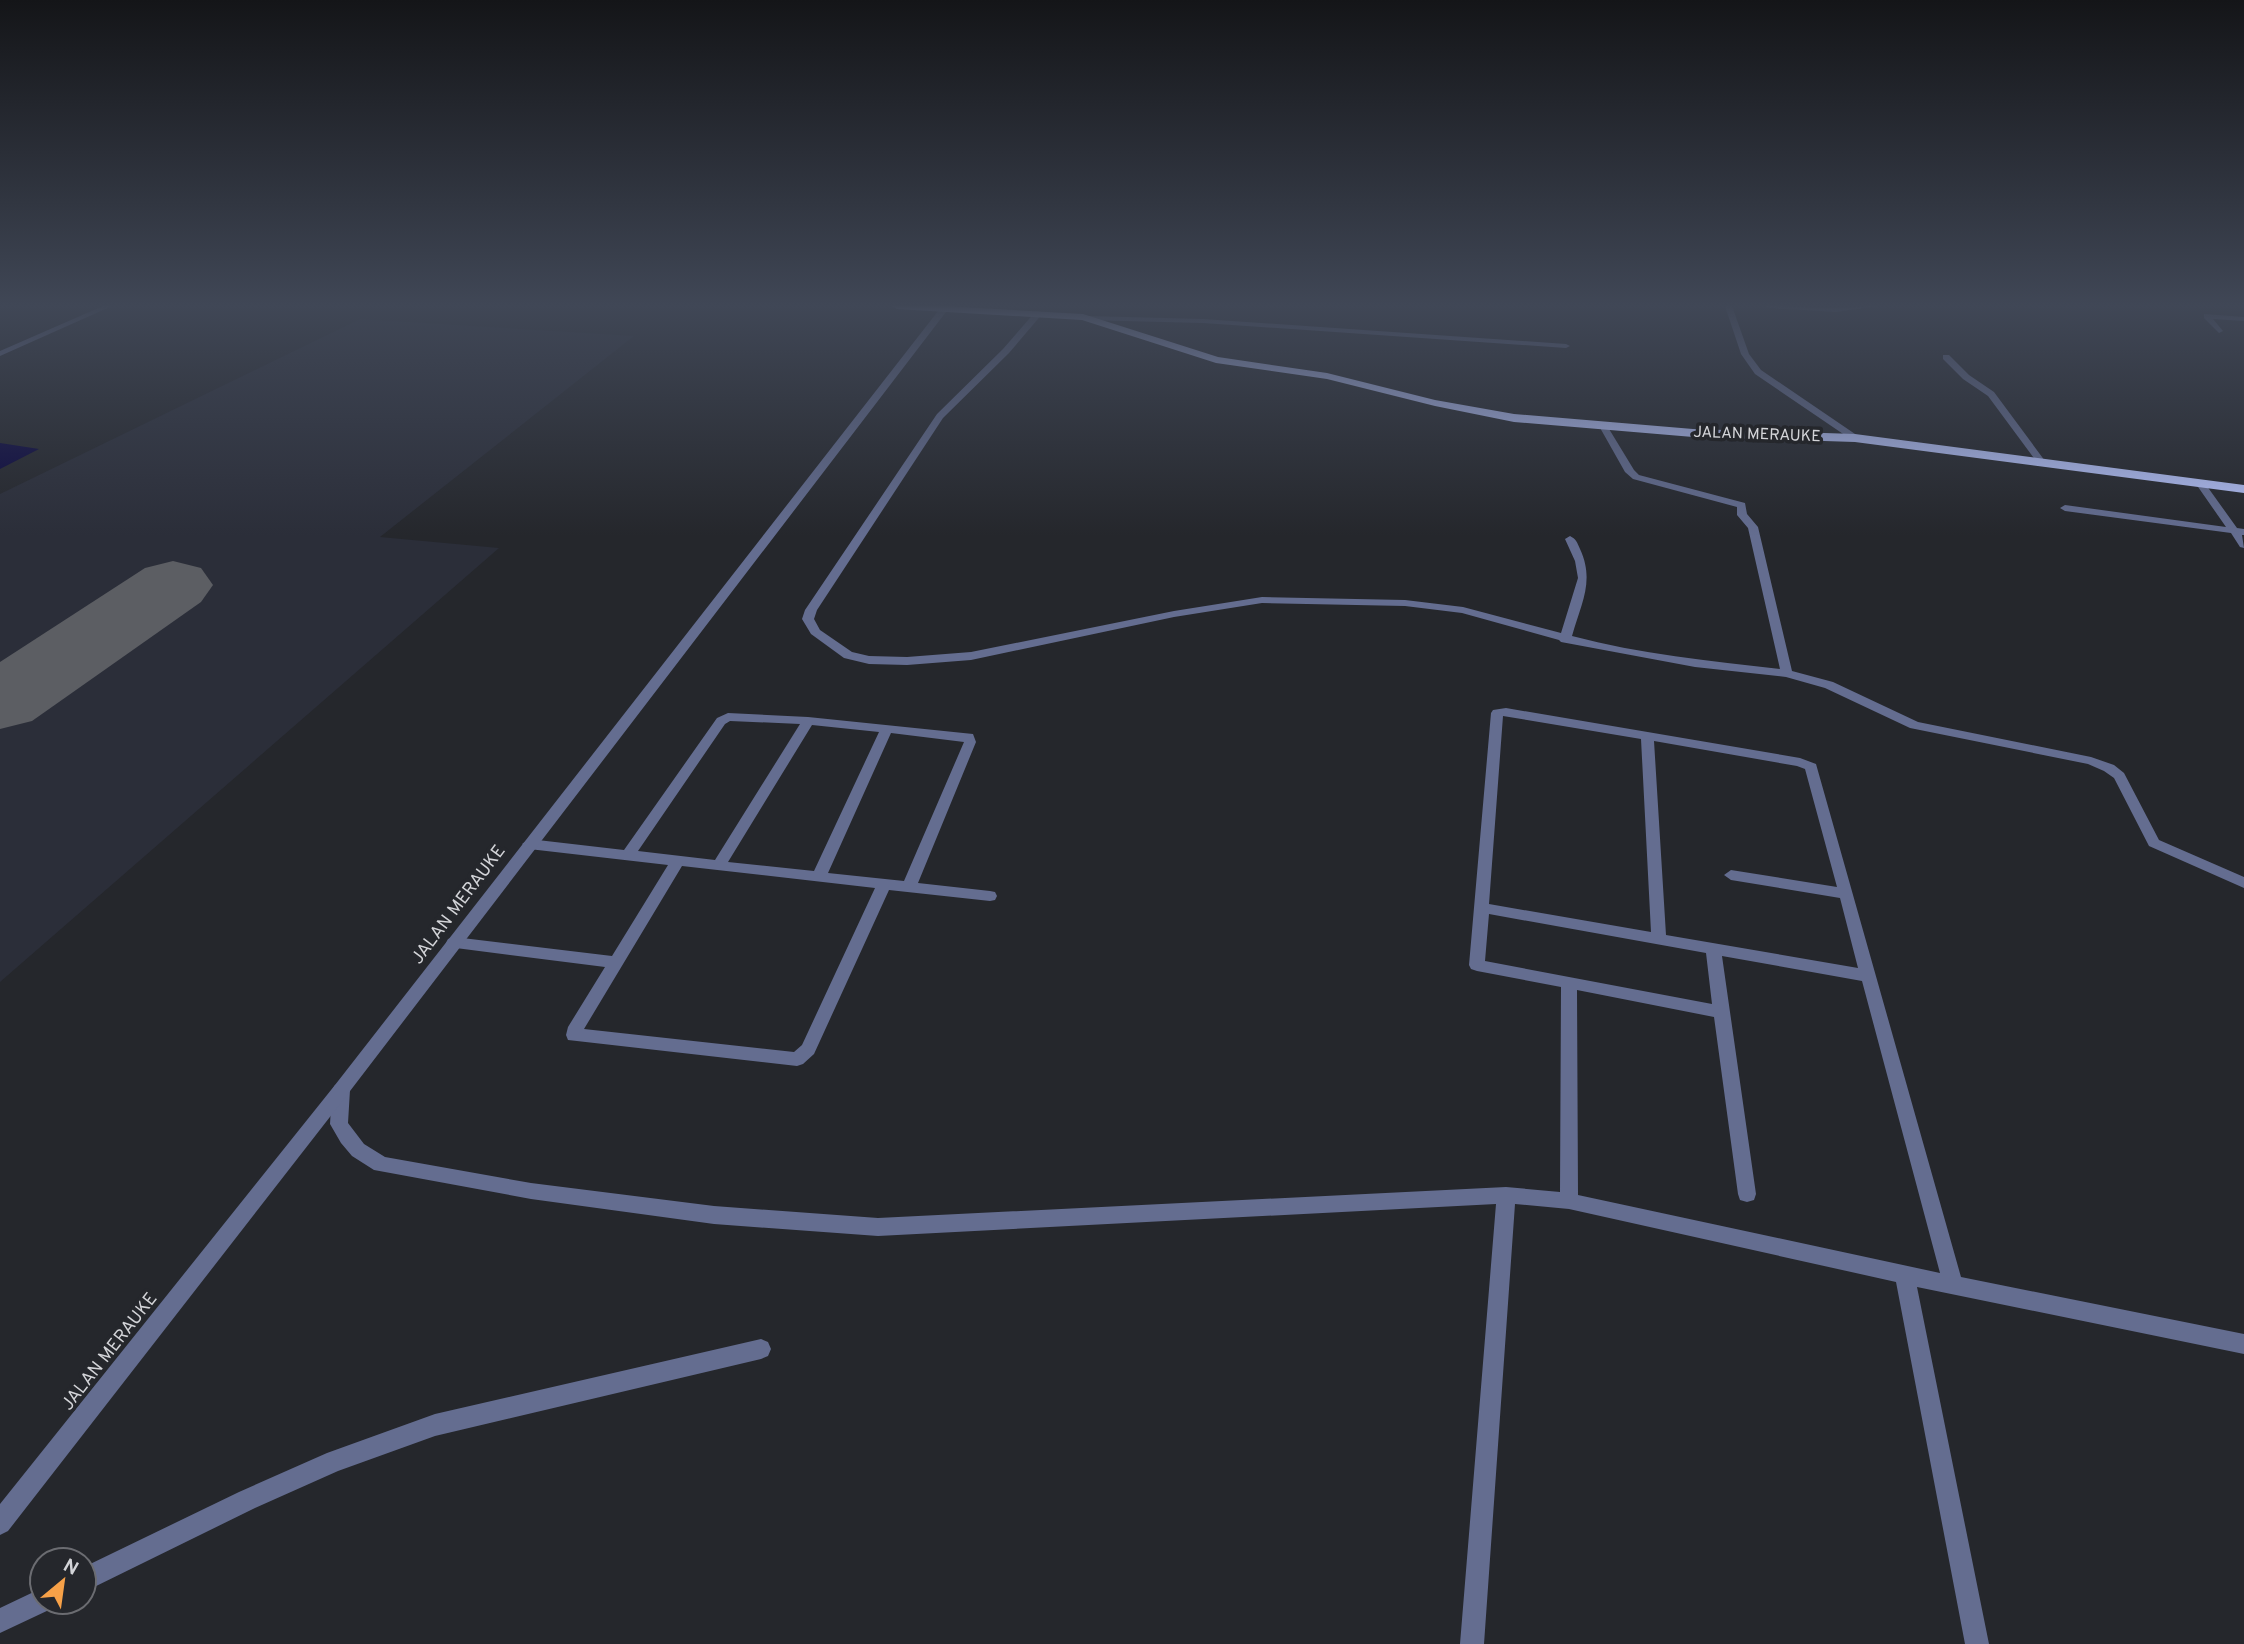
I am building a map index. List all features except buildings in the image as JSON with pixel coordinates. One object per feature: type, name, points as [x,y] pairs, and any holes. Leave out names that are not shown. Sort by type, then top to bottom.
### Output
[{"type":"highway","name":"JALAN MERAUKE","points":[[1356,383],[1497,416],[1693,433],[1854,438],[2244,489]]},
{"type":"street","name":"JALAN MERAUKE","points":[[0,1523],[341,1090],[887,383]]},
{"type":"street","points":[[974,383],[940,416],[811,610],[808,619],[811,627],[833,647],[853,657],[879,661],[960,657],[1174,614],[1271,599],[1449,607],[1565,640],[1695,663],[1787,673],[1820,681],[1914,725],[2080,758],[2109,768],[2119,776],[2154,843],[2244,883]]},
{"type":"street","points":[[1774,383],[1854,438]]},
{"type":"street","points":[[1975,383],[1992,394],[2042,463]]},
{"type":"street","points":[[1603,426],[1630,472],[1636,477],[1742,505],[1742,515],[1753,527],[1787,673]]},
{"type":"street","points":[[2201,484],[2240,531],[2244,545]]},
{"type":"street","points":[[2065,508],[2240,531]]},
{"type":"street","points":[[1565,640],[1583,578],[1580,561],[1570,538]]},
{"type":"street","points":[[1721,1013],[1478,965],[1497,713],[1506,712],[1809,765],[1953,1284]]},
{"type":"street","points":[[628,855],[725,718],[738,715],[808,720],[965,736],[970,740],[909,887]]},
{"type":"street","points":[[719,866],[808,720]]},
{"type":"street","points":[[819,877],[887,729]]},
{"type":"street","points":[[1647,736],[1659,940]]},
{"type":"street","points":[[529,845],[990,896]]},
{"type":"street","points":[[678,861],[615,962],[574,1035],[797,1059],[807,1049],[884,884]]},
{"type":"street","points":[[1731,875],[1844,894]]},
{"type":"street","points":[[1483,908],[1869,976]]},
{"type":"street","points":[[454,943],[615,962]]},
{"type":"street","points":[[1713,949],[1747,1194]]},
{"type":"street","points":[[1569,984],[1570,1201]]},
{"type":"street","points":[[341,1090],[339,1124],[358,1150],[381,1164],[531,1191],[714,1216],[878,1227],[1506,1195],[1570,1201],[1905,1275],[2244,1344]]},
{"type":"street","points":[[1472,1644],[1506,1195]]},
{"type":"street","points":[[1905,1275],[1977,1644]]},
{"type":"street","points":[[98,1573],[247,1500],[335,1461],[435,1425],[761,1349]]},
{"type":"street","points":[[0,1621],[28,1607]]},
{"type":"shaded area","points":[[229,383],[575,383],[380,537],[499,548],[0,982],[0,494]]},
{"type":"shaded area","points":[[0,443],[39,449],[0,469]]},
{"type":"runway","points":[[0,702],[173,585]]}]
